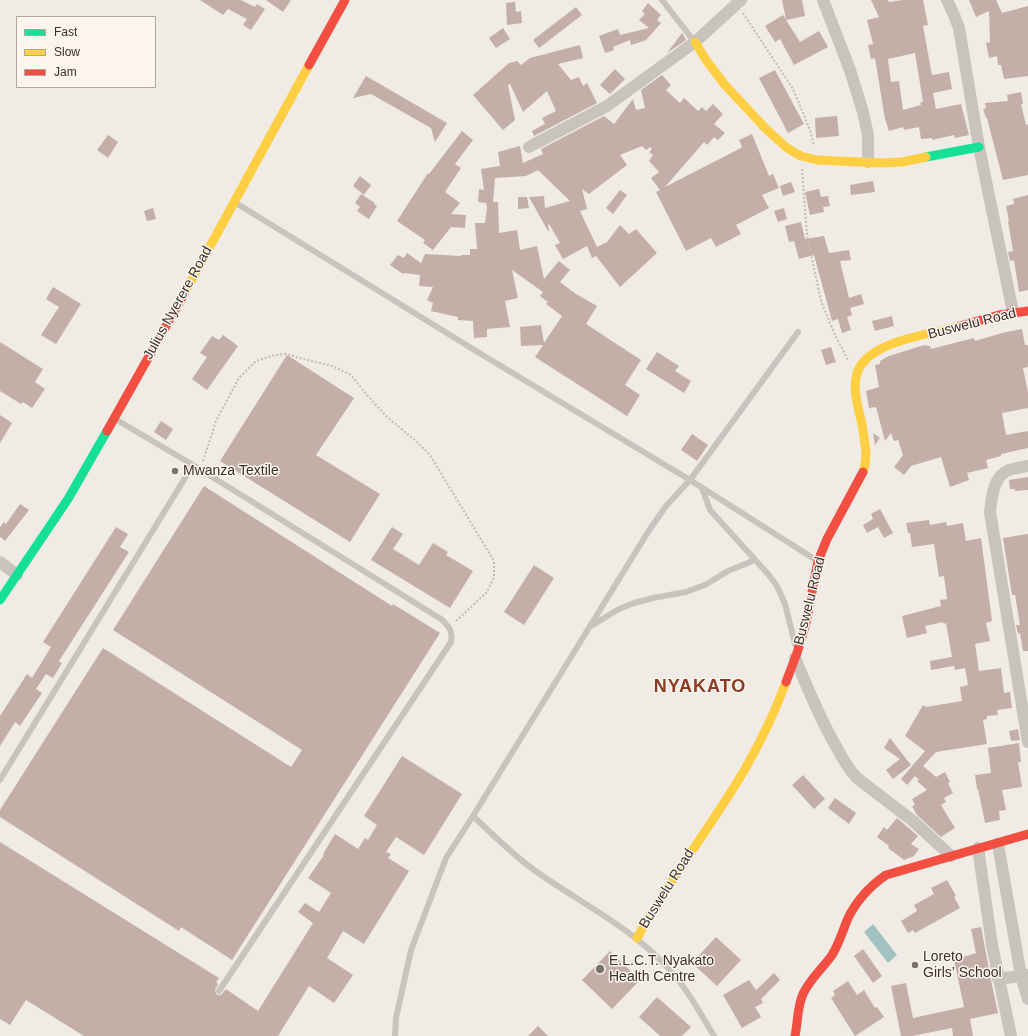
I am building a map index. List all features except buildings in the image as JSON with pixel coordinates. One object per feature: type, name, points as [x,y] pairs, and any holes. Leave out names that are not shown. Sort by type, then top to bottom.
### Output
[{"type":"main road","name":"Julius Nyerere Road","points":[[0,600],[68,499],[175,312],[275,125],[345,0]]},
{"type":"main road","points":[[695,42],[706,60],[725,85],[786,148],[801,156],[817,160],[881,163],[902,162],[979,147]]},
{"type":"main road","name":"Buswelu Road","points":[[637,938],[652,911],[745,769],[774,714],[796,656],[806,623],[818,561],[827,539],[862,475],[867,462],[855,375],[862,362],[870,355],[893,344],[1013,312],[1028,311]]},
{"type":"main road","points":[[795,1036],[803,995],[808,985],[832,955],[851,914],[863,895],[874,883],[886,875],[978,848],[998,844],[1028,834]]},
{"type":"street","points":[[823,0],[850,70],[863,112],[868,135],[868,162]]},
{"type":"street","points":[[947,0],[959,28],[979,147],[1013,312]]},
{"type":"street","points":[[529,147],[607,106],[695,42],[739,2]]},
{"type":"street","points":[[1028,466],[1008,470],[997,481],[992,491],[990,512],[1028,742]]},
{"type":"street","points":[[0,562],[17,575]]},
{"type":"street","points":[[796,656],[818,711],[850,770],[857,778],[913,821],[951,856]]},
{"type":"street","points":[[998,844],[1028,999]]},
{"type":"street","points":[[978,848],[998,979],[1011,1036]]},
{"type":"street","points":[[998,979],[1024,975]]},
{"type":"lane","points":[[662,0],[695,42]]},
{"type":"lane","points":[[234,202],[482,355],[690,480],[818,561]]},
{"type":"lane","points":[[395,1036],[396,1018],[411,950],[446,858],[474,816],[648,532],[666,506],[690,480],[798,332]]},
{"type":"lane","points":[[114,418],[193,465],[441,620],[449,627],[452,634],[451,642],[219,990]]},
{"type":"lane","points":[[0,780],[193,465]]},
{"type":"lane","points":[[702,488],[710,510],[777,586],[785,604],[796,656]]},
{"type":"lane","points":[[590,626],[619,609],[634,603],[686,592],[705,586],[728,571],[755,560]]},
{"type":"lane","points":[[474,816],[499,841],[530,867],[637,938],[669,968],[692,998],[714,1036]]},
{"type":"path","points":[[739,2],[776,64],[793,88],[810,130],[817,160]]},
{"type":"path","points":[[801,156],[807,235],[821,301],[834,333],[855,375]]},
{"type":"path","points":[[200,470],[216,421],[238,378],[256,361],[275,355],[286,354],[332,366],[351,375],[366,394],[387,416],[416,440],[430,455],[494,561],[494,577],[487,592],[449,627]]},
{"type":"water","points":[[873,924],[897,955],[888,963],[864,932]]},
{"type":"traffic: fast","points":[[926,157],[979,147]]},
{"type":"traffic: fast","points":[[0,600],[68,499],[107,431]]},
{"type":"traffic: slow","points":[[695,42],[706,60],[725,85],[766,129],[787,148],[801,156],[817,160],[881,163],[902,162],[926,157]]},
{"type":"traffic: slow","points":[[184,294],[309,65]]},
{"type":"traffic: slow","points":[[863,472],[866,460],[866,448],[855,390],[856,378],[861,366],[870,356],[883,348],[915,337],[960,326]]},
{"type":"traffic: slow","points":[[637,938],[649,916],[745,769],[757,748],[786,682]]},
{"type":"traffic: jam","points":[[309,65],[345,0]]},
{"type":"traffic: jam","points":[[107,431],[184,294]]},
{"type":"traffic: jam","points":[[960,326],[999,315],[1028,311]]},
{"type":"traffic: jam","points":[[786,682],[806,623],[818,561],[827,539],[863,472]]},
{"type":"traffic: jam","points":[[795,1036],[803,994],[809,983],[832,955],[855,905],[875,884],[886,875],[1028,834]]},
{"type":"place","name":"Mwanza Textile","points":[[175,471]]},
{"type":"place","name":"Loreto Girls’ School","points":[[915,965]]},
{"type":"place","name":"E.L.C.T. Nyakato Health Centre","points":[[600,969]]},
{"type":"district","name":"NYAKATO","points":[[700,687]]}]
